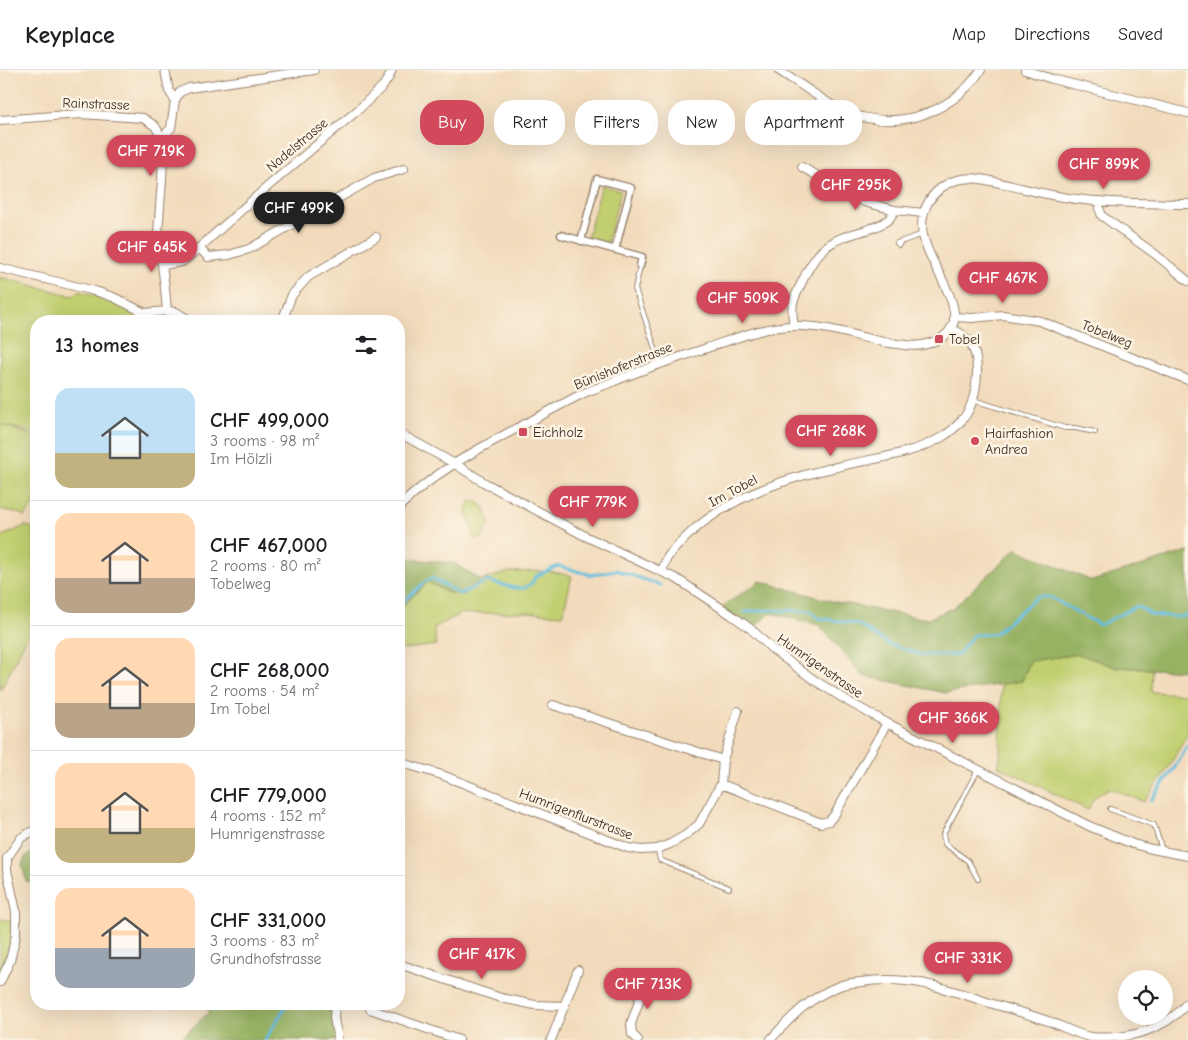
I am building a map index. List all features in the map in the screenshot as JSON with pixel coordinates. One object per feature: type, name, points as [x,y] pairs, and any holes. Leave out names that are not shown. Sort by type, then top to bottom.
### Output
[{"type":"street","points":[[165,70],[169,91],[174,100]]},
{"type":"street","points":[[167,311],[158,233],[162,180],[162,138],[171,128],[174,100],[180,92],[189,88],[314,70]]},
{"type":"street","name":"Nadelstrasse","points":[[163,265],[182,262],[199,248],[359,109],[383,86],[392,70]]},
{"type":"street","points":[[778,70],[848,113],[868,118],[898,120],[918,116],[944,105],[971,84],[981,70]]},
{"type":"street","points":[[1025,70],[1052,79],[1188,113]]},
{"type":"street","name":"Rainstrasse","points":[[0,120],[80,114],[143,118],[155,126],[162,138]]},
{"type":"street","points":[[802,167],[864,202],[896,210],[924,213]]},
{"type":"street","points":[[199,248],[208,257],[229,255],[249,249],[374,178],[404,169]]},
{"type":"street","points":[[581,241],[597,179],[631,188],[615,250]]},
{"type":"street","points":[[951,328],[955,317],[952,301],[927,249],[922,226],[924,213],[932,198],[952,182],[965,179],[984,180],[1053,196],[1075,199],[1188,204]]},
{"type":"street","points":[[1099,201],[1102,216],[1155,254],[1188,281]]},
{"type":"street","points":[[794,326],[792,311],[794,299],[806,271],[821,252],[837,240],[884,222],[896,210]]},
{"type":"street","points":[[560,236],[642,257],[640,266]]},
{"type":"street","points":[[284,315],[292,295],[308,277],[376,237]]},
{"type":"street","points":[[0,268],[113,297],[141,315]]},
{"type":"street","points":[[152,315],[167,311],[176,312],[181,315]]},
{"type":"street","name":"Tobelweg","points":[[955,317],[972,318],[1003,315],[1040,321],[1188,380]]},
{"type":"street","name":"Bünishoferstrasse","points":[[405,501],[416,491],[455,464],[526,423],[586,392],[660,363],[757,332],[794,326],[823,328],[910,346],[930,344],[942,337],[951,328]]},
{"type":"street","name":"Im Tobel","points":[[662,572],[666,559],[706,520],[751,494],[810,473],[926,446],[944,436],[963,420],[973,400],[977,371],[974,350],[970,342],[964,335],[951,328]]},
{"type":"street","points":[[405,436],[455,464]]},
{"type":"street","name":"Humrigenstrasse","points":[[455,464],[485,483],[587,537],[677,579],[751,629],[772,649],[814,680],[887,723],[1089,826],[1133,844],[1188,856]]},
{"type":"street","points":[[554,705],[723,760]]},
{"type":"street","name":"Humrigenflurstrasse","points":[[405,764],[442,775],[628,848],[641,850],[657,849],[678,840],[699,824],[722,784],[723,760],[738,711]]},
{"type":"street","points":[[722,784],[821,824],[829,821],[835,814],[887,723]]},
{"type":"street","points":[[0,982],[10,961],[16,935],[16,911],[7,870],[7,858],[21,838],[30,833]]},
{"type":"street","points":[[405,966],[501,998],[535,1005],[565,1006]]},
{"type":"street","points":[[552,1040],[578,970]]},
{"type":"street","points":[[770,1040],[790,1018],[812,1000],[843,984],[877,979],[909,980],[939,986],[1048,1021],[1092,1038],[1122,1039],[1150,1032],[1163,1025],[1188,1002]]},
{"type":"street","points":[[638,1040],[632,1034],[631,1024],[646,984]]},
{"type":"street","points":[[335,1010],[338,1040]]},
{"type":"street","points":[[373,1010],[459,1040]]},
{"type":"lane","points":[[899,245],[897,242],[923,234]]},
{"type":"lane","points":[[640,266],[635,289],[660,363]]},
{"type":"lane","points":[[973,400],[1065,428],[1095,432]]},
{"type":"lane","points":[[978,770],[943,834],[945,844],[968,861],[978,879]]},
{"type":"lane","points":[[1110,809],[1154,825],[1162,850]]},
{"type":"lane","points":[[657,849],[660,860],[729,888]]},
{"type":"green space","points":[[602,185],[621,191],[607,243],[587,238]]},
{"type":"green space","points":[[0,277],[73,296],[78,291],[122,304],[137,315],[30,315],[30,432],[3,425],[30,435],[30,510],[24,517],[21,514],[0,509]]},
{"type":"green space","points":[[476,500],[485,508],[490,523],[482,538],[474,539],[467,510],[470,502]]},
{"type":"green space","points":[[25,526],[30,527],[30,631],[0,691],[0,537]]},
{"type":"green space","points":[[1016,549],[1092,581],[1188,551],[1188,671],[1115,667],[1079,654],[1030,661],[1022,681],[946,693],[863,676],[819,625],[771,613],[751,629],[722,607],[760,581],[831,601],[927,619],[953,608]]},
{"type":"green space","points":[[405,558],[453,563],[481,580],[463,595],[449,593],[428,582],[405,603]]},
{"type":"green space","points":[[510,572],[554,572],[572,576],[563,615],[526,612],[460,614],[434,628],[436,645],[405,649],[405,603],[428,582],[449,593],[463,595],[481,580]]},
{"type":"green space","points":[[1079,654],[1115,667],[1152,669],[1151,692],[1185,694],[1188,696],[1188,733],[1169,767],[1144,802],[1109,788],[1095,797],[1088,810],[998,766],[1000,758],[1001,684],[1022,681],[1030,661]]},
{"type":"green space","points":[[30,854],[30,882],[26,881],[22,864],[25,857]]},
{"type":"green space","points":[[0,919],[12,921],[12,936],[3,967],[0,971]]},
{"type":"green space","points":[[207,1010],[336,1010],[338,1040],[179,1040],[209,1012]]},
{"type":"waterway","points":[[405,600],[432,578],[460,594],[487,581],[515,588],[524,588],[531,584],[536,576],[558,566],[592,575],[616,570],[660,585]]},
{"type":"waterway","points":[[745,612],[767,610],[811,611],[818,618],[858,624],[888,644],[922,655],[958,655],[973,635],[994,634],[1037,597],[1050,597],[1100,625],[1137,606],[1152,615],[1182,617],[1188,614]]},
{"type":"waterway","points":[[1151,800],[1175,767],[1188,744]]},
{"type":"waterway","points":[[265,1040],[283,1010]]},
{"type":"place","name":"Tobel","points":[[939,339]]},
{"type":"place","name":"Eichholz","points":[[523,432]]},
{"type":"place","name":"Hairfashion Andrea","points":[[975,441]]}]
